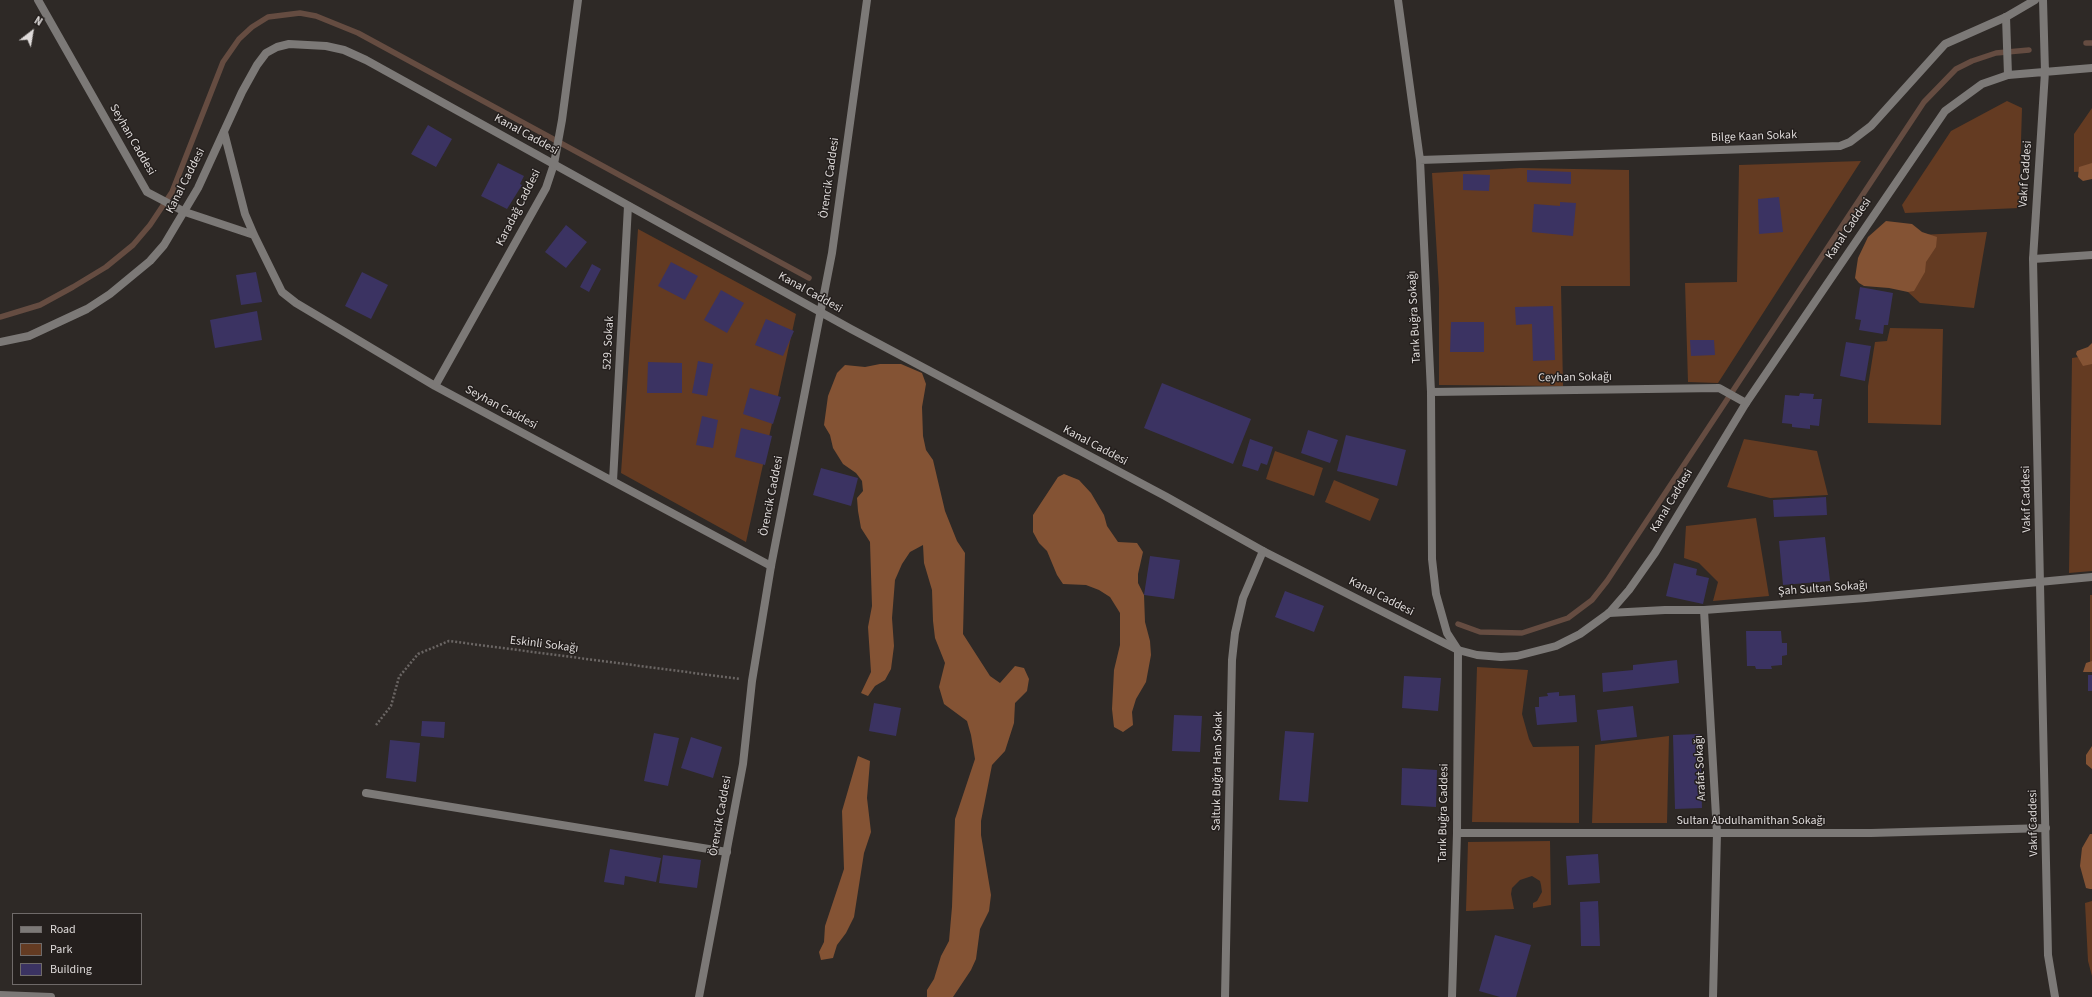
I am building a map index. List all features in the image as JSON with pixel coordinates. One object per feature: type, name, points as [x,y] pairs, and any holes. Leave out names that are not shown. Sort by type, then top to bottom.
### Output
[{"type":"street","name":"Seyhan Caddesi","points":[[38,0],[147,192],[182,210],[254,235]]},
{"type":"street","name":"Karadağ Caddesi","points":[[435,386],[546,188],[554,164],[562,120],[578,0]]},
{"type":"street","name":"Örencik Caddesi","points":[[699,997],[743,764],[752,681],[771,566],[832,253],[867,0]]},
{"type":"street","name":"Tarık Buğra Sokağı","points":[[1398,0],[1420,160],[1431,392],[1432,559],[1436,594],[1447,632],[1458,650]]},
{"type":"street","name":"Bilge Kaan Sokak","points":[[1420,160],[1840,146],[1850,142],[1871,126],[1945,44],[2006,17],[2035,0]]},
{"type":"street","name":"Vakıf Caddesi","points":[[2043,0],[2044,72],[2033,259],[2048,955],[2055,997]]},
{"type":"street","points":[[2006,17],[2008,75]]},
{"type":"street","name":"Kanal Caddesi","points":[[0,342],[30,336],[87,310],[110,294],[150,261],[164,245],[182,210],[198,188],[242,92],[257,65],[266,53],[283,45],[306,44],[344,50],[366,60],[820,312],[1263,551],[1458,650],[1477,655],[1501,657],[1537,652],[1556,646],[1580,634],[1609,613],[1629,590],[1655,553],[1746,403],[1945,111],[1982,84],[2008,75],[2092,68]]},
{"type":"street","name":"Seyhan Caddesi","points":[[224,132],[245,214],[282,292],[296,303],[435,386],[771,566]]},
{"type":"street","name":"529. Sokak","points":[[613,482],[628,206]]},
{"type":"street","points":[[2033,259],[2092,255]]},
{"type":"street","name":"Ceyhan Sokağı","points":[[1431,392],[1719,388],[1746,403]]},
{"type":"street","name":"Saltuk Buğra Han Sokak","points":[[1225,997],[1232,660],[1235,633],[1244,598],[1263,551]]},
{"type":"street","name":"Şah Sultan Sokağı","points":[[1609,613],[1665,610],[1704,610],[1866,598],[2092,578]]},
{"type":"street","name":"Arafat Sokağı","points":[[1704,610],[1717,833],[1713,997]]},
{"type":"street","name":"Tarık Buğra Caddesi","points":[[1452,997],[1457,833],[1458,650]]},
{"type":"street","points":[[366,793],[727,852]]},
{"type":"street","name":"Sultan Abdulhamithan Sokağı","points":[[1457,833],[1871,833],[2046,828]]},
{"type":"street","points":[[0,995],[51,997]]},
{"type":"path","name":"Eskinli Sokağı","points":[[376,725],[391,706],[399,678],[418,654],[449,641],[752,681]]},
{"type":"green space","points":[[2007,101],[2022,108],[2019,208],[1905,213],[1902,205],[1951,131]]},
{"type":"green space","points":[[2092,108],[2092,171],[2074,172],[2074,134]]},
{"type":"green space","points":[[1861,161],[1718,383],[1688,382],[1685,283],[1737,282],[1739,165]]},
{"type":"green space","points":[[1520,168],[1629,170],[1630,286],[1561,286],[1563,386],[1439,385],[1439,289],[1432,173]]},
{"type":"green space","points":[[638,229],[796,314],[746,542],[621,473]]},
{"type":"green space","points":[[1987,232],[1974,308],[1920,303],[1908,292],[1918,235]]},
{"type":"green space","points":[[1890,328],[1943,329],[1941,425],[1868,423],[1868,386],[1875,342],[1887,341]]},
{"type":"green space","points":[[2092,355],[2092,571],[2069,573],[2072,358]]},
{"type":"green space","points":[[1744,439],[1817,451],[1828,495],[1770,498],[1727,487]]},
{"type":"green space","points":[[1275,451],[1323,468],[1314,496],[1266,479]]},
{"type":"green space","points":[[1334,480],[1379,499],[1370,521],[1325,502]]},
{"type":"green space","points":[[1756,518],[1769,596],[1713,601],[1718,582],[1699,563],[1684,558],[1686,526]]},
{"type":"green space","points":[[2090,595],[2092,595],[2092,666],[2090,666]]},
{"type":"green space","points":[[1477,667],[1528,670],[1522,714],[1529,739],[1533,747],[1579,746],[1579,823],[1472,822]]},
{"type":"green space","points":[[1669,736],[1667,823],[1592,823],[1595,745]]},
{"type":"green space","points":[[1550,841],[1551,905],[1533,908],[1533,903],[1537,901],[1542,892],[1540,881],[1532,876],[1520,880],[1512,888],[1511,894],[1514,909],[1466,911],[1468,842]]},
{"type":"green space","points":[[2092,901],[2092,976],[2088,961],[2085,903]]},
{"type":"shaded area","points":[[2092,163],[2092,179],[2083,181],[2078,177],[2079,167]]},
{"type":"shaded area","points":[[1886,221],[1912,224],[1922,232],[1937,237],[1936,247],[1926,262],[1925,272],[1914,291],[1908,292],[1889,288],[1864,286],[1855,278],[1858,258],[1868,237]]},
{"type":"shaded area","points":[[2092,343],[2092,364],[2083,366],[2076,354],[2077,351],[2088,347]]},
{"type":"shaded area","points":[[880,364],[901,364],[922,373],[926,384],[922,407],[923,436],[926,450],[933,460],[945,511],[957,541],[965,553],[963,634],[990,676],[1000,683],[1015,666],[1024,668],[1029,679],[1027,691],[1015,703],[1014,723],[1005,751],[992,765],[981,821],[981,835],[991,895],[989,911],[980,929],[976,959],[971,970],[953,997],[927,997],[927,990],[934,979],[941,956],[949,941],[952,907],[955,819],[975,759],[971,735],[967,721],[944,704],[939,687],[945,663],[935,638],[932,590],[924,563],[923,545],[910,552],[902,564],[895,580],[892,618],[894,646],[891,669],[885,680],[875,686],[868,696],[861,693],[871,672],[868,627],[872,606],[870,542],[861,528],[858,511],[857,498],[863,491],[862,481],[856,473],[843,464],[833,448],[830,435],[824,425],[828,396],[837,373],[845,365],[865,367]]},
{"type":"shaded area","points":[[1064,474],[1079,480],[1091,493],[1104,515],[1107,526],[1118,542],[1137,543],[1143,552],[1138,574],[1138,583],[1144,595],[1145,622],[1150,641],[1151,655],[1146,682],[1136,699],[1132,712],[1133,725],[1123,732],[1114,727],[1112,709],[1114,670],[1120,645],[1120,613],[1110,597],[1099,590],[1086,585],[1063,584],[1057,575],[1047,551],[1039,543],[1033,532],[1033,515],[1058,477]]},
{"type":"shaded area","points":[[2092,661],[2092,672],[2083,672],[2086,663]]},
{"type":"shaded area","points":[[2092,746],[2092,769],[2086,764],[2086,755]]},
{"type":"shaded area","points":[[858,756],[870,761],[867,798],[871,832],[864,853],[854,917],[846,933],[837,945],[833,958],[821,960],[819,952],[824,942],[825,926],[844,869],[842,811]]},
{"type":"shaded area","points":[[2090,834],[2092,834],[2092,889],[2086,888],[2080,866],[2082,848]]},
{"type":"building","points":[[428,125],[452,139],[436,167],[411,154]]},
{"type":"building","points":[[498,163],[524,176],[520,184],[522,185],[507,209],[481,196]]},
{"type":"building","points":[[1527,170],[1571,172],[1571,184],[1527,182]]},
{"type":"building","points":[[1463,174],[1490,175],[1489,191],[1463,190]]},
{"type":"building","points":[[1779,197],[1783,232],[1759,234],[1758,199]]},
{"type":"building","points":[[1560,202],[1576,203],[1573,236],[1532,232],[1534,204],[1560,206]]},
{"type":"building","points":[[566,225],[587,242],[566,268],[545,252]]},
{"type":"building","points":[[671,262],[698,276],[685,300],[658,286]]},
{"type":"building","points":[[592,264],[601,269],[589,292],[580,287]]},
{"type":"building","points":[[256,272],[262,302],[241,305],[236,275]]},
{"type":"building","points":[[362,272],[388,285],[371,319],[345,306]]},
{"type":"building","points":[[1860,287],[1893,293],[1888,325],[1884,325],[1883,334],[1859,330],[1861,320],[1855,319]]},
{"type":"building","points":[[721,290],[744,303],[727,333],[704,320]]},
{"type":"building","points":[[1553,306],[1555,360],[1533,361],[1532,324],[1516,325],[1515,307]]},
{"type":"building","points":[[257,311],[262,340],[215,348],[210,320]]},
{"type":"building","points":[[766,319],[794,331],[783,356],[755,345]]},
{"type":"building","points":[[1451,322],[1484,322],[1484,352],[1450,352]]},
{"type":"building","points":[[1690,340],[1714,340],[1715,355],[1691,356]]},
{"type":"building","points":[[1846,342],[1871,346],[1865,381],[1840,376]]},
{"type":"building","points":[[698,361],[713,364],[707,396],[692,393]]},
{"type":"building","points":[[648,362],[682,363],[682,393],[647,393]]},
{"type":"building","points":[[1162,383],[1251,419],[1233,464],[1144,428]]},
{"type":"building","points":[[750,388],[781,397],[773,424],[743,414]]},
{"type":"building","points":[[1800,393],[1814,394],[1813,399],[1822,399],[1819,426],[1810,425],[1810,429],[1792,427],[1792,424],[1782,423],[1785,395],[1799,396]]},
{"type":"building","points":[[702,416],[718,420],[713,448],[696,445]]},
{"type":"building","points":[[741,428],[772,436],[765,465],[735,457]]},
{"type":"building","points":[[1308,430],[1338,440],[1330,463],[1301,453]]},
{"type":"building","points":[[1346,435],[1406,450],[1397,486],[1337,471]]},
{"type":"building","points":[[1250,439],[1273,447],[1267,465],[1261,463],[1258,471],[1242,466]]},
{"type":"building","points":[[821,468],[858,478],[851,506],[813,495]]},
{"type":"building","points":[[1826,497],[1827,515],[1774,517],[1773,500]]},
{"type":"building","points":[[1825,537],[1830,581],[1783,585],[1779,541]]},
{"type":"building","points":[[1150,556],[1180,560],[1174,599],[1144,595]]},
{"type":"building","points":[[1674,563],[1697,569],[1696,575],[1709,578],[1703,604],[1666,596]]},
{"type":"building","points":[[1285,591],[1324,606],[1314,632],[1275,617]]},
{"type":"building","points":[[1746,631],[1781,631],[1782,643],[1787,643],[1787,655],[1782,656],[1782,665],[1771,666],[1772,669],[1756,669],[1755,666],[1747,666]]},
{"type":"building","points":[[1677,660],[1679,683],[1603,692],[1602,673],[1633,670],[1633,665]]},
{"type":"building","points":[[2088,675],[2092,675],[2092,691],[2088,691]]},
{"type":"building","points":[[1404,676],[1441,678],[1438,711],[1402,708]]},
{"type":"building","points":[[1559,692],[1559,696],[1575,695],[1577,722],[1537,725],[1535,707],[1539,707],[1539,697],[1548,696],[1547,693]]},
{"type":"building","points":[[874,703],[901,708],[896,736],[869,731]]},
{"type":"building","points":[[1633,706],[1637,737],[1601,741],[1597,710]]},
{"type":"building","points":[[1174,715],[1202,716],[1200,752],[1172,751]]},
{"type":"building","points":[[422,721],[445,722],[444,738],[421,736]]},
{"type":"building","points":[[1285,731],[1314,733],[1308,802],[1279,800]]},
{"type":"building","points":[[654,733],[679,738],[668,786],[644,781]]},
{"type":"building","points":[[1700,734],[1702,808],[1675,809],[1673,735]]},
{"type":"building","points":[[691,737],[722,747],[713,778],[681,768]]},
{"type":"building","points":[[390,740],[420,743],[416,782],[386,778]]},
{"type":"building","points":[[1402,768],[1437,770],[1436,807],[1401,805]]},
{"type":"building","points":[[610,849],[661,858],[656,882],[625,876],[624,885],[604,882]]},
{"type":"building","points":[[1598,854],[1600,883],[1568,885],[1566,856]]},
{"type":"building","points":[[663,855],[701,860],[697,888],[659,883]]},
{"type":"building","points":[[1598,901],[1600,946],[1581,946],[1580,902]]},
{"type":"building","points":[[1495,935],[1531,945],[1516,997],[1500,997],[1479,991]]},
{"type":"waterway","points":[[0,317],[40,305],[106,267],[133,245],[150,225],[172,192],[223,62],[239,39],[252,27],[268,17],[300,13],[316,16],[358,33],[809,278]]},
{"type":"waterway","points":[[2086,43],[2092,43]]},
{"type":"waterway","points":[[1458,624],[1480,632],[1522,633],[1568,618],[1592,600],[1607,581],[1924,102],[1956,69],[1972,61],[1996,53],[2029,50]]}]
